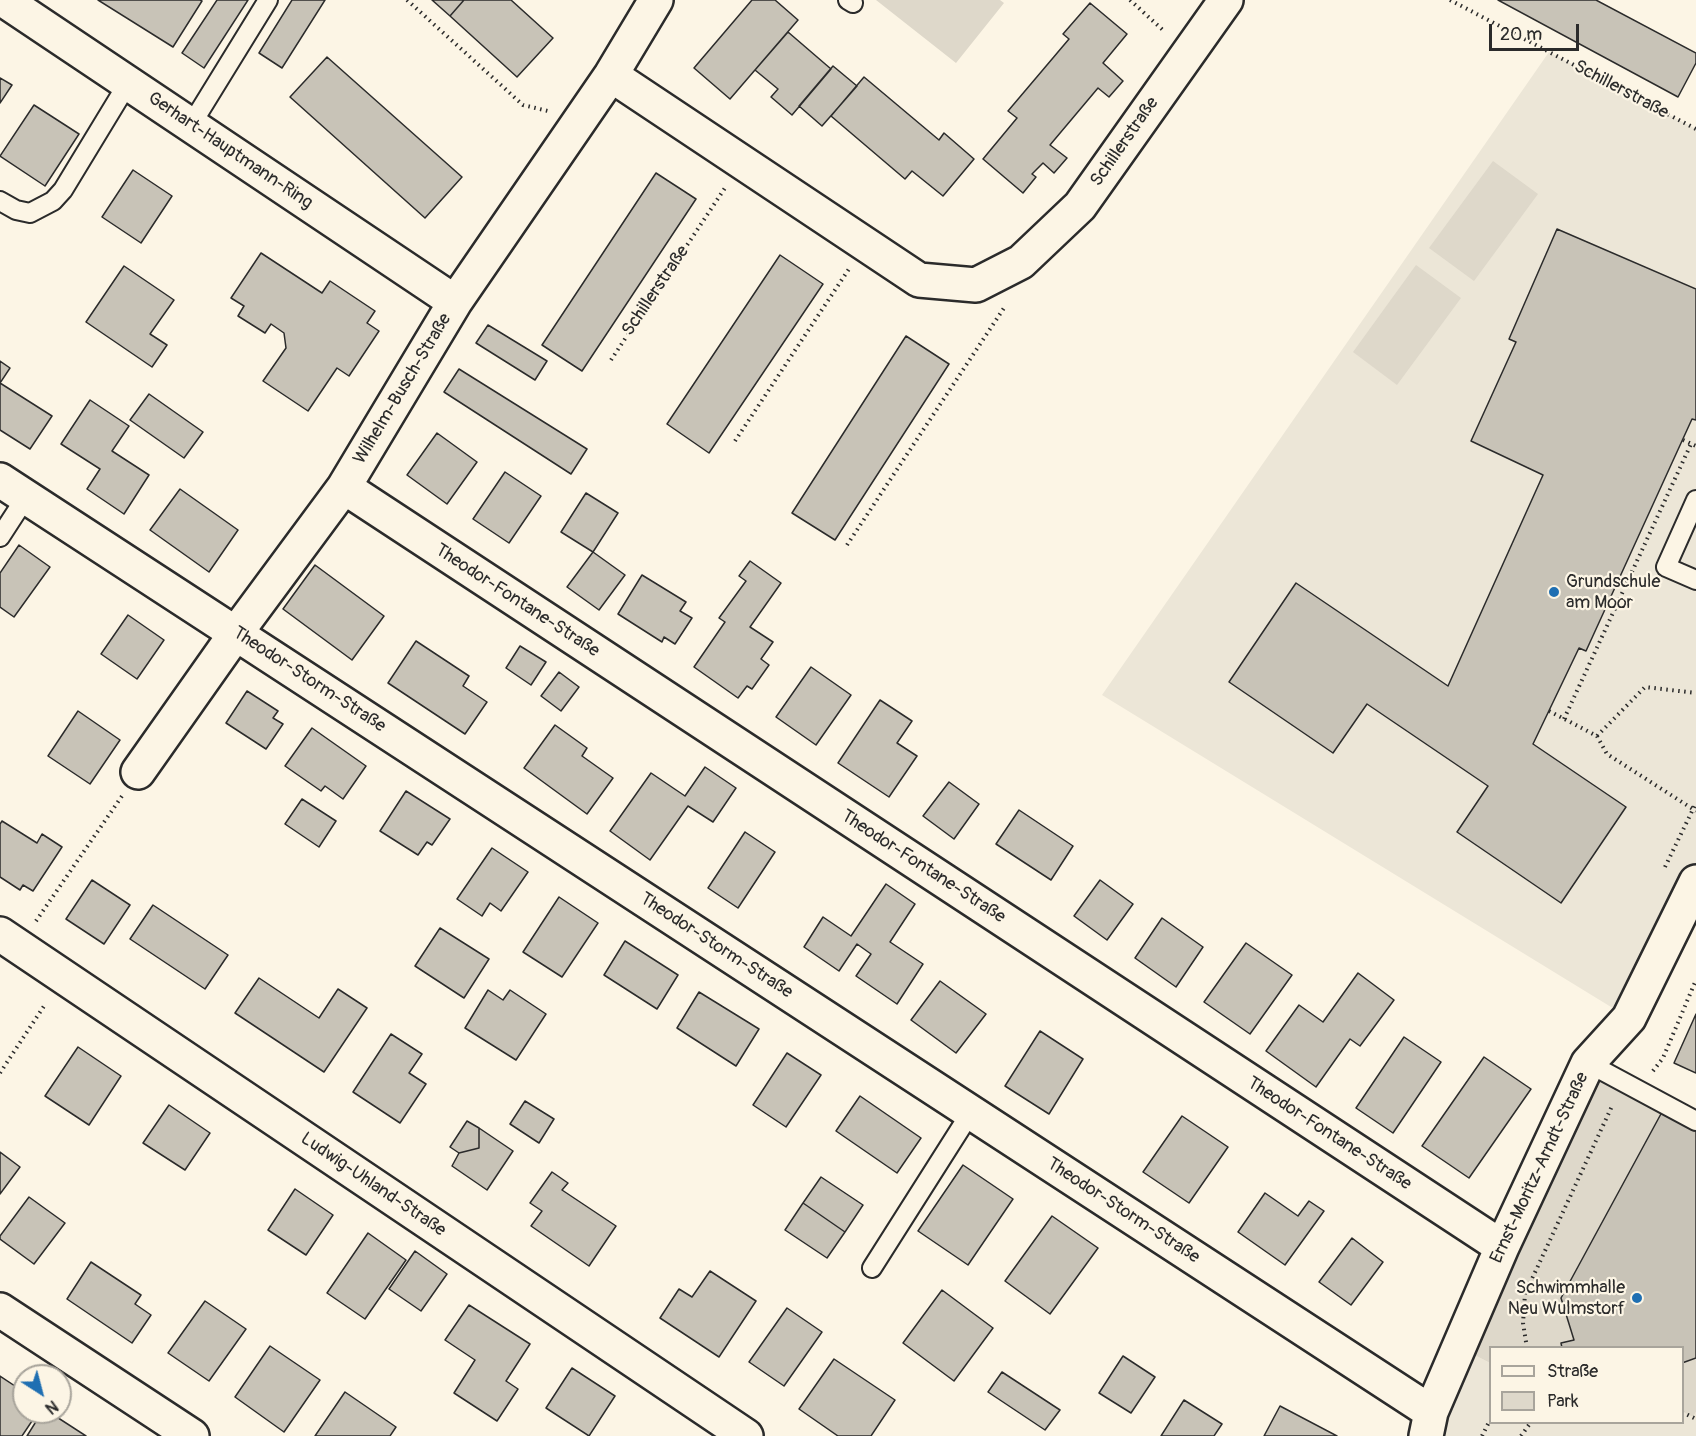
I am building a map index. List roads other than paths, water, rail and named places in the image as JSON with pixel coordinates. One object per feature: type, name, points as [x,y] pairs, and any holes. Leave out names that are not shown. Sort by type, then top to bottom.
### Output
[{"type":"street","name":"Gerhart-Hauptmann-Ring","points":[[4,0],[455,302]]},
{"type":"street","name":"Wilhelm-Busch-Straße","points":[[138,772],[236,633],[344,487],[455,302],[611,75],[656,0]]},
{"type":"street","name":"Schillerstraße","points":[[611,75],[919,280],[975,285],[1021,262],[1080,206],[1226,0]]},
{"type":"street","name":"Theodor-Fontane-Straße","points":[[344,487],[1502,1248]]},
{"type":"street","name":"Theodor-Storm-Straße","points":[[13,488],[971,1112],[1429,1424]]},
{"type":"street","name":"Ernst-Moritz-Arndt-Straße","points":[[1429,1424],[1502,1248],[1588,1063],[1629,1018],[1696,882]]},
{"type":"street","name":"Ludwig-Uhland-Straße","points":[[10,940],[746,1436]]},
{"type":"street","points":[[0,1310],[192,1436]]},
{"type":"lane","points":[[191,125],[268,0]]},
{"type":"lane","points":[[0,201],[16,210],[30,213],[53,201],[63,190],[129,83]]},
{"type":"lane","points":[[0,537],[13,488]]},
{"type":"lane","points":[[1696,500],[1666,567],[1696,580]]},
{"type":"lane","points":[[1588,1063],[1696,1121]]},
{"type":"lane","points":[[872,1268],[971,1112]]},
{"type":"place","name":"Grundschule am Moor","points":[[1554,592]]},
{"type":"place","name":"Schwimmhalle Neu Wulmstorf","points":[[1637,1298]]}]
